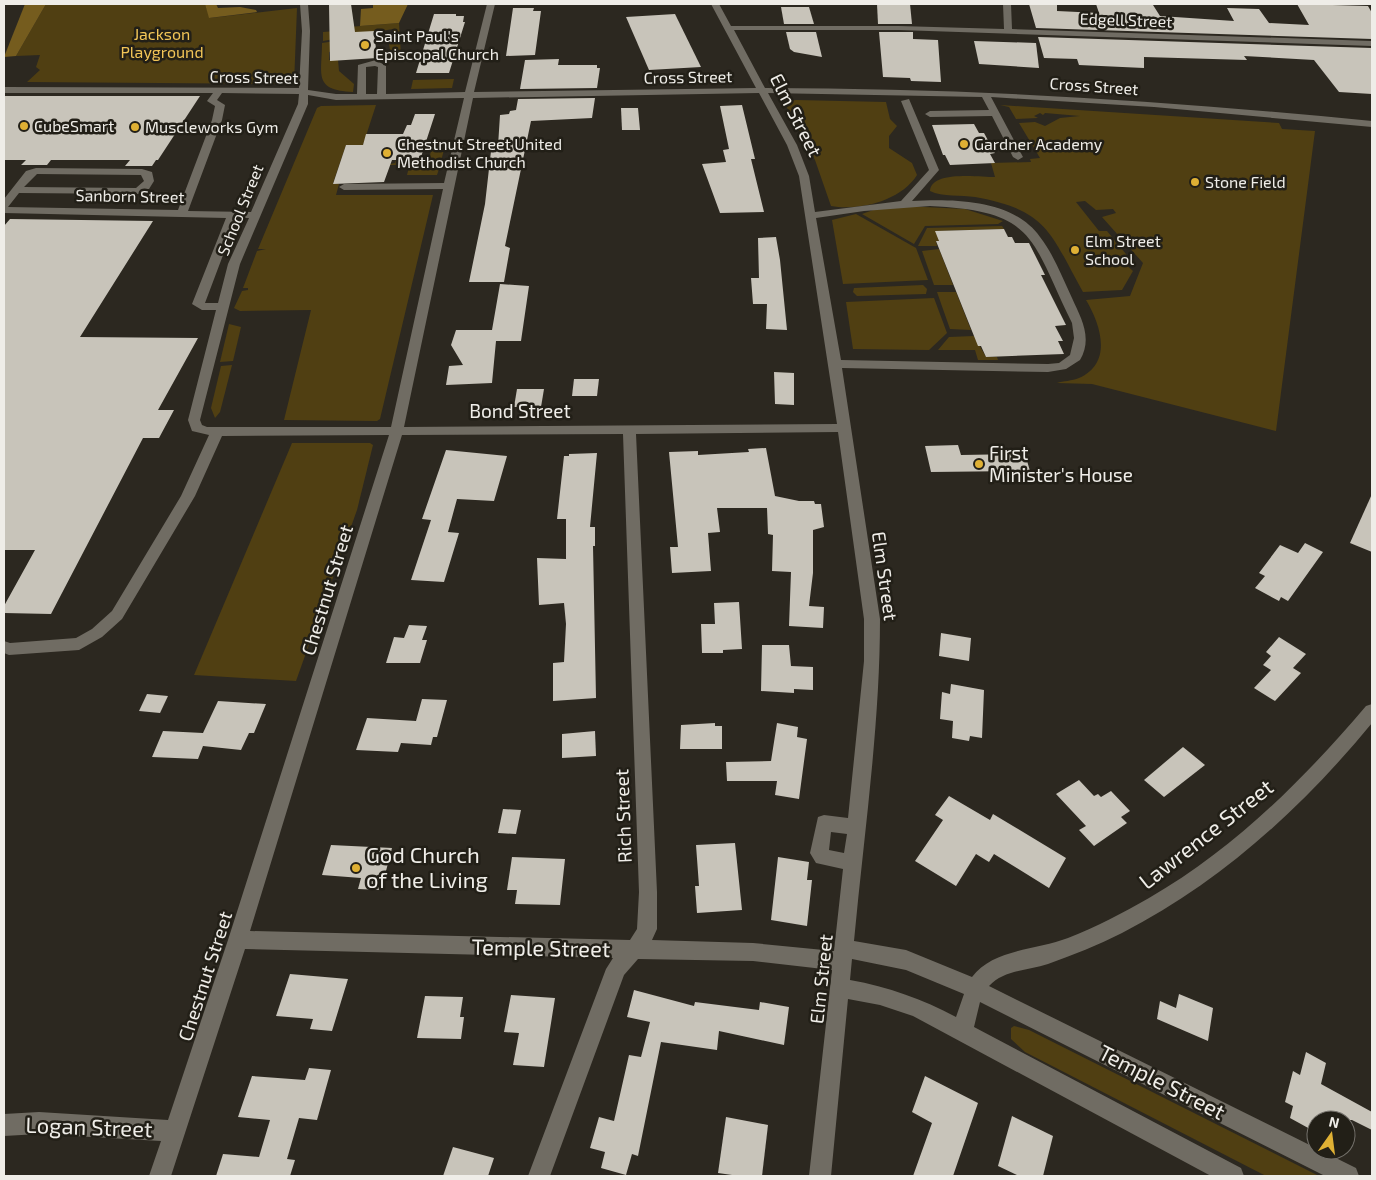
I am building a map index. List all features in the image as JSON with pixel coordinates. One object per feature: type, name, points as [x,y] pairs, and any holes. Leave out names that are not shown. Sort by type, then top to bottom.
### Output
[{"type":"street","name":"School Street","points":[[197,428],[194,420],[234,264],[303,104],[305,93],[306,12],[304,4]]},
{"type":"street","name":"Chestnut Street","points":[[160,1176],[238,940],[397,430],[448,186],[491,4]]},
{"type":"street","name":"Elm Street","points":[[715,4],[798,160],[812,216],[873,635],[868,713],[820,1176]]},
{"type":"street","points":[[1007,4],[1008,31]]},
{"type":"street","name":"Edgell Street","points":[[728,28],[870,27],[1372,43]]},
{"type":"street","points":[[361,97],[363,86],[362,65],[376,63],[382,66],[382,96]]},
{"type":"street","name":"Cross Street","points":[[4,90],[292,90],[336,97],[762,91],[985,94],[1205,109],[1372,124]]},
{"type":"street","points":[[182,213],[217,120],[220,104],[212,101],[219,90]]},
{"type":"street","points":[[985,94],[1018,157]]},
{"type":"street","points":[[905,202],[934,170],[906,101]]},
{"type":"street","points":[[930,114],[995,113]]},
{"type":"street","points":[[4,205],[30,173],[36,171],[142,172],[148,174],[149,181],[145,187],[138,190],[17,190]]},
{"type":"street","points":[[344,187],[448,186]]},
{"type":"street","points":[[812,216],[905,202],[943,203],[976,207],[1001,214],[1028,229],[1035,237],[1078,323],[1080,338],[1076,358],[1062,366],[1033,368],[835,364]]},
{"type":"street","name":"Sanborn Street","points":[[4,210],[255,214]]},
{"type":"street","points":[[223,306],[202,307],[198,304],[233,214]]},
{"type":"street","name":"Bond Street","points":[[197,428],[218,432],[843,428]]},
{"type":"street","name":"Rich Street","points":[[539,1176],[616,970],[631,950],[643,939],[646,929],[648,892],[630,430]]},
{"type":"street","points":[[4,647],[8,649],[79,644],[97,633],[117,615],[188,496],[218,432]]},
{"type":"street","name":"Lawrence Street","points":[[962,1030],[976,990],[983,977],[994,970],[1046,955],[1094,936],[1149,908],[1186,884],[1284,804],[1342,746],[1372,711]]},
{"type":"street","points":[[853,863],[822,857],[819,853],[824,823],[856,827]]},
{"type":"street","name":"Temple Street","points":[[238,940],[843,955],[884,954],[913,962],[976,990],[1348,1176]]},
{"type":"street","points":[[840,988],[898,1000],[962,1030],[1233,1176]]},
{"type":"street","name":"Logan Street","points":[[4,1125],[39,1123],[174,1131]]},
{"type":"green space","name":"Jackson Playground","points":[[46,4],[205,4],[210,18],[297,8],[294,84],[27,82],[40,70],[36,67],[40,55],[16,56]]},
{"type":"green space","points":[[399,23],[401,55],[391,56],[389,44],[395,43],[393,29],[323,41],[323,32],[336,31],[336,28]]},
{"type":"green space","points":[[335,41],[352,49],[329,52],[329,60],[338,60],[339,71],[354,84],[353,92],[331,88],[322,79],[322,43]]},
{"type":"green space","points":[[454,79],[452,88],[411,89],[413,80]]},
{"type":"green space","points":[[796,100],[886,102],[890,119],[897,126],[889,136],[889,148],[912,163],[917,175],[901,192],[879,202],[854,207],[831,206],[815,160],[784,102]]},
{"type":"green space","points":[[376,105],[363,145],[346,145],[333,183],[339,184],[336,195],[433,195],[380,419],[377,421],[284,420],[311,310],[240,311],[234,308],[242,291],[248,290],[248,288],[243,288],[257,251],[266,249],[258,249],[317,108],[321,106]]},
{"type":"green space","points":[[1000,105],[1279,123],[1282,129],[1315,131],[1276,431],[1092,384],[1057,383],[1079,378],[1090,371],[1097,363],[1101,343],[1096,321],[1086,300],[1130,296],[1143,263],[1102,217],[1116,213],[1113,209],[1096,210],[1085,201],[1076,202],[1099,231],[1107,231],[1135,265],[1124,263],[1133,271],[1122,290],[1083,292],[1054,239],[1033,217],[999,202],[930,191],[932,184],[947,177],[995,177],[991,163],[1031,162],[1030,159],[1040,158],[1019,123],[1035,122],[1045,126],[1060,118],[1080,116],[1045,113],[1043,115],[1040,113],[1034,116],[1038,118],[1016,119],[1009,107]]},
{"type":"green space","points":[[446,142],[440,165],[386,165],[395,163],[396,160],[429,160],[432,146],[392,143]]},
{"type":"green space","points":[[440,166],[437,175],[407,175],[409,167]]},
{"type":"green space","points":[[904,206],[965,209],[1003,221],[998,224],[925,226],[914,244],[862,214],[879,208]]},
{"type":"green space","points":[[856,214],[916,248],[928,280],[843,284],[832,220]]},
{"type":"green space","points":[[1002,226],[1004,229],[936,231],[939,241],[936,241],[937,246],[918,246],[927,228]]},
{"type":"green space","points":[[939,249],[953,285],[934,285],[922,251]]},
{"type":"green space","points":[[923,285],[927,289],[926,294],[857,296],[853,292],[854,288]]},
{"type":"green space","points":[[937,292],[956,292],[971,330],[950,329]]},
{"type":"green space","points":[[934,298],[947,333],[929,350],[853,349],[846,302]]},
{"type":"green space","points":[[229,324],[241,327],[233,361],[220,362]]},
{"type":"green space","points":[[974,336],[986,357],[997,357],[998,360],[978,360],[975,350],[938,350],[949,337]]},
{"type":"green space","points":[[232,365],[220,412],[215,418],[211,408],[221,366]]},
{"type":"green space","points":[[292,443],[370,443],[373,445],[357,510],[296,681],[194,675]]},
{"type":"green space","points":[[1014,1026],[1029,1030],[1319,1176],[1266,1176],[1025,1052],[1011,1039],[1011,1028]]},
{"type":"shaded area","points":[[25,4],[46,4],[16,56],[4,57]]},
{"type":"shaded area","points":[[205,4],[216,4],[218,8],[240,7],[256,10],[257,12],[209,18]]},
{"type":"shaded area","points":[[373,4],[408,4],[399,23],[360,26],[361,9],[373,8]]},
{"type":"building","points":[[329,4],[351,4],[355,32],[374,31],[377,58],[330,61]]},
{"type":"building","points":[[877,4],[910,4],[912,24],[878,24]]},
{"type":"building","points":[[1029,4],[1057,4],[1057,11],[1099,13],[1096,4],[1153,5],[1160,16],[1234,21],[1227,8],[1259,9],[1269,23],[1309,25],[1297,4],[1368,6],[1372,13],[1372,39],[1036,28]]},
{"type":"building","points":[[781,7],[809,7],[814,24],[784,24]]},
{"type":"building","points":[[513,8],[534,8],[533,11],[541,11],[535,55],[506,56]]},
{"type":"building","points":[[434,14],[464,16],[463,22],[465,22],[449,73],[416,73]]},
{"type":"building","points":[[675,14],[701,67],[649,70],[626,17]]},
{"type":"building","points":[[786,32],[816,32],[822,57],[794,52],[790,49]]},
{"type":"building","points":[[879,32],[913,32],[913,39],[938,40],[941,82],[911,81],[910,78],[883,77]]},
{"type":"building","points":[[1038,37],[1372,48],[1372,94],[1339,92],[1314,60],[1244,56],[1247,60],[1144,57],[1144,68],[1079,65],[1077,59],[1044,58]]},
{"type":"building","points":[[974,41],[1036,43],[1039,68],[979,64]]},
{"type":"building","points":[[559,59],[558,65],[597,65],[597,68],[600,68],[597,88],[520,89],[525,60]]},
{"type":"building","points":[[4,96],[200,96],[158,160],[152,166],[125,166],[130,160],[51,160],[47,165],[21,165],[26,160],[4,160]]},
{"type":"building","points":[[595,98],[592,118],[531,121],[505,246],[510,248],[504,282],[469,282],[485,204],[491,151],[494,146],[498,146],[500,115],[509,114],[510,111],[516,110],[518,99]]},
{"type":"building","points":[[742,105],[755,159],[751,159],[764,212],[720,213],[702,164],[726,162],[723,150],[729,149],[720,106]]},
{"type":"building","points":[[621,108],[638,108],[640,130],[622,130]]},
{"type":"building","name":"Chestnut Street United Methodist Church","points":[[415,114],[435,114],[420,160],[392,160],[384,182],[333,184],[346,145],[363,145],[366,134],[403,134],[407,125],[411,125]]},
{"type":"building","name":"Gardner Academy","points":[[974,124],[979,133],[984,133],[995,153],[990,154],[995,163],[950,165],[945,155],[943,155],[932,125]]},
{"type":"building","points":[[10,219],[153,221],[80,337],[198,338],[158,410],[174,410],[159,438],[143,438],[51,614],[4,613],[4,606],[35,550],[4,550],[4,226]]},
{"type":"building","name":"Elm Street School","points":[[1004,229],[1008,237],[1012,237],[1015,243],[1029,243],[1045,275],[1041,275],[1066,325],[1055,326],[1063,341],[1058,341],[1064,354],[986,357],[981,346],[978,346],[936,241],[939,241],[935,231]]},
{"type":"building","points":[[776,237],[787,330],[766,329],[767,304],[753,304],[751,278],[759,278],[758,238]]},
{"type":"building","points":[[500,284],[529,286],[521,341],[496,341],[492,383],[446,385],[449,366],[463,365],[451,345],[456,330],[492,330]]},
{"type":"building","points":[[774,372],[794,373],[794,405],[775,404]]},
{"type":"building","points":[[574,379],[599,379],[597,396],[572,396]]},
{"type":"building","points":[[517,389],[544,389],[541,407],[514,407]]},
{"type":"building","name":"First Minister's House","points":[[958,445],[961,455],[1025,454],[1030,471],[931,472],[925,446]]},
{"type":"building","points":[[766,448],[775,496],[799,501],[814,501],[815,504],[821,504],[824,527],[813,530],[813,573],[809,606],[824,607],[823,628],[789,626],[791,572],[772,571],[773,535],[768,534],[767,508],[717,508],[720,532],[708,533],[711,571],[672,573],[670,547],[678,547],[669,452],[698,451],[698,455],[749,452],[748,449]]},
{"type":"building","points":[[446,450],[507,456],[494,501],[457,499],[448,532],[459,533],[444,582],[411,580],[431,520],[422,519]]},
{"type":"building","points":[[597,453],[590,527],[595,527],[595,546],[593,546],[596,698],[553,701],[553,663],[564,662],[566,624],[564,603],[539,605],[537,558],[566,559],[566,519],[557,519],[564,456],[569,456],[569,454]]},
{"type":"building","points":[[1372,494],[1372,552],[1350,543]]},
{"type":"building","points":[[1305,543],[1323,552],[1288,601],[1281,597],[1279,601],[1255,588],[1265,576],[1259,573],[1280,545],[1298,553]]},
{"type":"building","points":[[739,602],[742,649],[723,650],[723,653],[702,653],[701,624],[715,624],[714,603]]},
{"type":"building","points":[[409,625],[427,626],[422,640],[427,640],[420,663],[386,663],[394,637],[404,638]]},
{"type":"building","points":[[941,633],[971,638],[969,661],[939,656]]},
{"type":"building","points":[[1279,637],[1306,654],[1293,668],[1301,673],[1275,701],[1254,688],[1271,670],[1263,665],[1271,656],[1266,652]]},
{"type":"building","points":[[762,645],[789,645],[791,666],[813,667],[813,690],[794,689],[794,693],[761,691]]},
{"type":"building","points":[[951,684],[984,690],[982,738],[970,736],[969,741],[952,738],[953,721],[940,719],[942,692],[950,694]]},
{"type":"building","points":[[147,694],[168,696],[160,713],[139,711]]},
{"type":"building","points":[[422,699],[447,700],[437,737],[433,737],[431,745],[401,743],[398,752],[356,750],[367,718],[416,721]]},
{"type":"building","points":[[218,701],[266,704],[254,733],[249,733],[241,750],[203,746],[198,759],[152,757],[163,731],[203,733]]},
{"type":"building","points":[[715,723],[715,726],[722,726],[722,749],[680,749],[681,725]]},
{"type":"building","points":[[777,723],[798,727],[797,737],[807,739],[799,799],[775,795],[777,781],[727,781],[726,762],[771,761]]},
{"type":"building","points":[[595,731],[596,756],[562,758],[562,734]]},
{"type":"building","points":[[1183,747],[1205,765],[1164,797],[1144,780]]},
{"type":"building","points":[[1079,780],[1094,796],[1098,794],[1101,797],[1111,791],[1130,811],[1121,817],[1127,823],[1094,846],[1079,830],[1086,826],[1056,794]]},
{"type":"building","points":[[949,796],[990,820],[993,814],[1066,858],[1049,888],[994,854],[989,862],[976,854],[956,886],[915,861],[943,820],[935,815]]},
{"type":"building","points":[[503,809],[521,810],[516,834],[498,833]]},
{"type":"building","points":[[735,843],[742,910],[697,913],[695,886],[699,886],[696,845]]},
{"type":"building","name":"God Church of the Living","points":[[331,845],[392,848],[381,890],[358,889],[361,878],[322,875]]},
{"type":"building","points":[[512,857],[565,859],[560,905],[515,904],[517,890],[507,890]]},
{"type":"building","points":[[778,857],[809,862],[807,880],[812,880],[807,926],[771,920]]},
{"type":"building","points":[[290,974],[348,979],[332,1031],[310,1029],[313,1019],[276,1016]]},
{"type":"building","points":[[634,990],[694,1006],[695,1002],[759,1010],[760,1002],[789,1007],[784,1045],[719,1031],[717,1050],[661,1042],[638,1156],[632,1154],[626,1175],[601,1168],[605,1152],[590,1148],[599,1117],[614,1121],[629,1055],[641,1057],[650,1022],[627,1017]]},
{"type":"building","points":[[1179,994],[1213,1008],[1208,1041],[1157,1019],[1160,1001],[1176,1008]]},
{"type":"building","points":[[511,995],[555,998],[544,1067],[513,1065],[519,1033],[504,1032]]},
{"type":"building","points":[[425,996],[463,997],[460,1017],[464,1017],[461,1039],[417,1038]]},
{"type":"building","points":[[1306,1052],[1326,1063],[1321,1084],[1372,1112],[1372,1130],[1356,1122],[1356,1110],[1306,1110],[1306,1127],[1290,1118],[1293,1106],[1285,1102],[1293,1071],[1300,1075]]},
{"type":"building","points":[[309,1068],[331,1070],[317,1120],[299,1118],[287,1159],[295,1160],[290,1176],[216,1176],[223,1154],[259,1157],[270,1120],[238,1117],[252,1076],[305,1080]]},
{"type":"building","points":[[925,1076],[978,1103],[953,1176],[913,1176],[932,1123],[912,1112]]},
{"type":"building","points":[[1012,1116],[1053,1136],[1043,1176],[1019,1176],[998,1166]]},
{"type":"building","points":[[726,1117],[768,1125],[762,1176],[739,1176],[718,1173]]},
{"type":"building","points":[[453,1147],[494,1158],[488,1176],[443,1176]]},
{"type":"place","name":"Saint Paul's Episcopal Church","points":[[365,45]]},
{"type":"place","name":"CubeSmart","points":[[24,126]]},
{"type":"place","name":"Muscleworks Gym","points":[[135,127]]},
{"type":"place","name":"Gardner Academy","points":[[964,144]]},
{"type":"place","name":"Chestnut Street United Methodist Church","points":[[387,153]]},
{"type":"place","name":"Stone Field","points":[[1195,182]]},
{"type":"place","name":"Elm Street School","points":[[1075,250]]},
{"type":"place","name":"First Minister's House","points":[[979,464]]},
{"type":"place","name":"God Church of the Living","points":[[356,868]]}]
